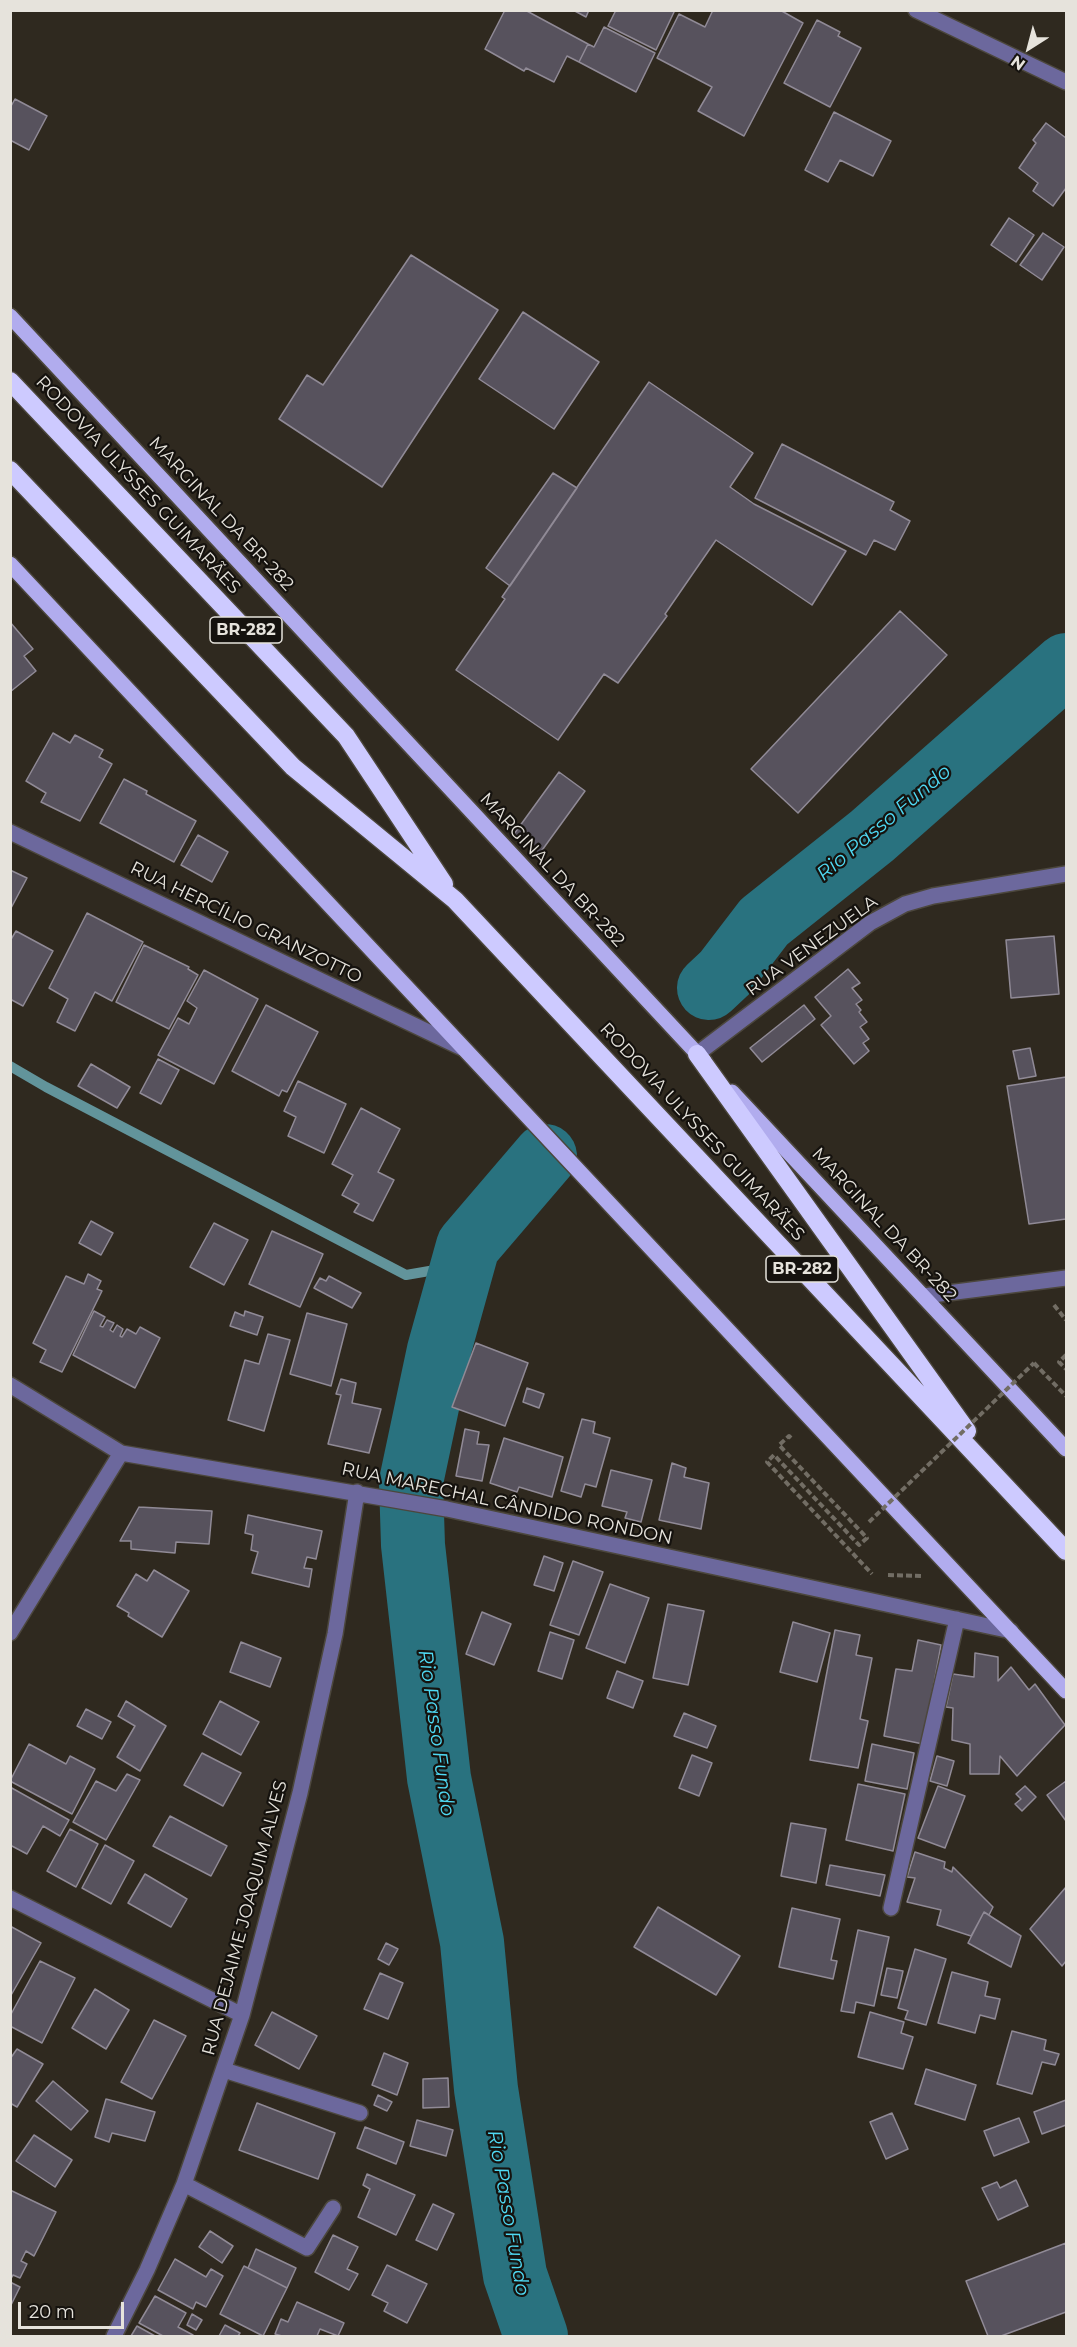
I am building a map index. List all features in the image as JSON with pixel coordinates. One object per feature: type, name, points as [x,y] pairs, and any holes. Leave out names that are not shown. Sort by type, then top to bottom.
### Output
[{"type":"highway","name":"RODOVIA ULYSSES GUIMARÃES","points":[[10,381],[346,736],[455,900]]},
{"type":"highway","name":"RODOVIA ULYSSES GUIMARÃES","points":[[10,470],[293,767],[455,900],[1066,1551]]},
{"type":"highway","points":[[697,1054],[1008,1489]]},
{"type":"main road","name":"MARGINAL DA BR-282","points":[[10,316],[1066,1449]]},
{"type":"main road","points":[[10,564],[1066,1691]]},
{"type":"street","points":[[915,10],[1066,82]]},
{"type":"street","name":"RUA HERCÍLIO GRANZOTTO","points":[[10,831],[465,1049]]},
{"type":"street","name":"RUA VENEZUELA","points":[[697,1054],[870,923],[905,904],[933,896],[1066,874]]},
{"type":"street","points":[[924,1296],[1066,1278]]},
{"type":"street","name":"RUA MARECHAL CÂNDIDO RONDON","points":[[10,1385],[121,1453],[447,1509],[1011,1631]]},
{"type":"street","points":[[10,1633],[121,1453]]},
{"type":"street","name":"RUA DEJAIME JOAQUIM ALVES","points":[[114,2337],[147,2270],[184,2184],[242,2015],[300,1793],[335,1634],[357,1492]]},
{"type":"street","points":[[891,1908],[957,1619]]},
{"type":"street","points":[[10,1898],[242,2015]]},
{"type":"street","points":[[224,2070],[360,2113]]},
{"type":"street","points":[[184,2184],[307,2248],[333,2208]]},
{"type":"path","points":[[1066,1355],[1059,1362],[1066,1369]]},
{"type":"path","points":[[861,1513],[869,1522],[1034,1362],[1066,1396]]},
{"type":"path","points":[[797,1444],[789,1436],[779,1445],[867,1538],[859,1545],[774,1455],[767,1462],[873,1575],[960,1577]]},
{"type":"building","points":[[505,10],[525,10],[588,44],[579,62],[567,56],[554,82],[526,68],[524,71],[485,49]]},
{"type":"building","points":[[573,10],[589,10],[586,17]]},
{"type":"building","points":[[616,10],[675,10],[656,50],[608,26]]},
{"type":"building","points":[[713,10],[780,10],[803,23],[744,136],[698,111],[712,87],[657,58],[679,14],[705,27]]},
{"type":"building","points":[[817,20],[840,32],[838,36],[861,48],[830,107],[784,83]]},
{"type":"building","points":[[604,27],[655,53],[636,92],[579,62],[588,44],[594,47]]},
{"type":"building","points":[[15,99],[47,116],[29,150],[10,140],[10,108]]},
{"type":"building","points":[[834,112],[891,141],[873,176],[840,160],[828,182],[805,170]]},
{"type":"building","points":[[1046,123],[1066,138],[1066,188],[1053,206],[1033,191],[1038,183],[1019,168],[1036,143],[1033,140]]},
{"type":"building","points":[[1009,218],[1034,235],[1016,262],[991,245]]},
{"type":"building","points":[[1043,233],[1064,247],[1042,280],[1020,265]]},
{"type":"building","points":[[411,255],[498,310],[382,487],[279,419],[307,375],[323,385]]},
{"type":"building","points":[[523,312],[599,362],[554,429],[479,379]]},
{"type":"building","points":[[649,382],[753,453],[730,487],[754,504],[846,551],[812,605],[716,540],[665,614],[667,616],[618,683],[604,674],[558,740],[456,670],[505,599],[502,597]]},
{"type":"building","points":[[782,444],[894,502],[890,510],[910,521],[895,550],[874,540],[866,555],[755,498]]},
{"type":"building","points":[[553,473],[577,488],[510,586],[486,568]]},
{"type":"building","points":[[900,611],[947,655],[798,813],[751,769]]},
{"type":"building","points":[[10,622],[33,649],[24,656],[36,671],[10,692]]},
{"type":"building","points":[[53,733],[70,743],[75,735],[103,750],[99,757],[112,764],[80,821],[41,802],[46,793],[26,781]]},
{"type":"building","points":[[559,772],[585,791],[540,853],[514,834]]},
{"type":"building","points":[[124,779],[147,791],[146,794],[196,821],[174,862],[100,823]]},
{"type":"building","points":[[198,835],[228,852],[212,882],[181,865]]},
{"type":"building","points":[[10,870],[27,878],[10,910]]},
{"type":"building","points":[[87,913],[143,942],[112,1001],[95,992],[75,1031],[57,1022],[68,999],[49,988]]},
{"type":"building","points":[[16,931],[53,951],[23,1006],[10,999],[10,941]]},
{"type":"building","points":[[1054,936],[1059,994],[1011,998],[1006,940]]},
{"type":"building","points":[[144,945],[189,967],[188,969],[198,975],[169,1029],[116,1002]]},
{"type":"building","points":[[848,969],[860,983],[852,988],[862,1000],[856,1004],[867,1022],[860,1027],[869,1039],[863,1043],[869,1051],[854,1064],[821,1025],[831,1016],[815,997]]},
{"type":"building","points":[[204,970],[258,999],[214,1084],[158,1055],[178,1018],[189,1024],[197,1008],[187,1001]]},
{"type":"building","points":[[266,1005],[318,1032],[287,1092],[282,1090],[279,1096],[232,1071]]},
{"type":"building","points":[[804,1005],[815,1019],[762,1062],[750,1048]]},
{"type":"building","points":[[1030,1048],[1036,1076],[1019,1079],[1013,1051]]},
{"type":"building","points":[[158,1059],[179,1070],[161,1104],[140,1093]]},
{"type":"building","points":[[91,1064],[130,1087],[117,1108],[78,1086]]},
{"type":"building","points":[[1066,1077],[1066,1219],[1029,1224],[1007,1086]]},
{"type":"building","points":[[298,1081],[346,1104],[324,1153],[288,1136],[296,1117],[284,1111]]},
{"type":"building","points":[[361,1108],[400,1129],[378,1172],[394,1180],[373,1221],[354,1212],[359,1204],[342,1195],[353,1175],[332,1164]]},
{"type":"building","points":[[91,1221],[113,1233],[101,1255],[79,1243]]},
{"type":"building","points":[[214,1223],[248,1240],[224,1285],[190,1267]]},
{"type":"building","points":[[272,1231],[323,1254],[300,1307],[249,1284]]},
{"type":"building","points":[[88,1274],[101,1281],[97,1289],[102,1291],[62,1372],[40,1362],[46,1350],[33,1343],[66,1276],[84,1284]]},
{"type":"building","points":[[329,1276],[361,1293],[352,1308],[314,1288],[320,1278],[326,1281]]},
{"type":"building","points":[[94,1311],[105,1317],[100,1326],[103,1327],[107,1320],[114,1323],[110,1330],[113,1332],[117,1325],[123,1329],[120,1336],[122,1337],[127,1329],[136,1334],[140,1327],[160,1338],[135,1388],[73,1355]]},
{"type":"building","points":[[245,1311],[263,1317],[257,1335],[230,1326],[235,1312],[244,1316]]},
{"type":"building","points":[[307,1313],[347,1324],[331,1386],[290,1374]]},
{"type":"building","points":[[268,1334],[290,1340],[264,1431],[228,1420],[245,1360],[259,1364]]},
{"type":"building","points":[[476,1343],[528,1363],[505,1426],[452,1407]]},
{"type":"building","points":[[341,1379],[356,1383],[352,1403],[381,1409],[369,1453],[328,1444],[341,1395],[336,1394]]},
{"type":"building","points":[[527,1388],[544,1394],[539,1408],[523,1402]]},
{"type":"building","points":[[582,1419],[595,1422],[593,1433],[610,1438],[596,1487],[585,1484],[581,1497],[561,1491]]},
{"type":"building","points":[[465,1429],[479,1432],[477,1444],[489,1445],[482,1481],[456,1476]]},
{"type":"building","points":[[504,1438],[563,1457],[552,1497],[519,1487],[517,1492],[490,1483]]},
{"type":"building","points":[[672,1463],[686,1468],[684,1477],[709,1483],[701,1529],[659,1520]]},
{"type":"building","points":[[611,1470],[652,1480],[641,1522],[625,1518],[627,1512],[602,1506]]},
{"type":"building","points":[[139,1507],[212,1511],[209,1544],[176,1542],[175,1553],[131,1549],[131,1541],[120,1541]]},
{"type":"building","points":[[248,1515],[322,1531],[316,1559],[307,1557],[304,1568],[312,1569],[309,1587],[252,1573],[258,1552],[251,1550],[253,1535],[245,1533]]},
{"type":"building","points":[[544,1556],[563,1563],[554,1591],[534,1585]]},
{"type":"building","points":[[573,1561],[603,1572],[579,1635],[550,1625]]},
{"type":"building","points":[[154,1570],[189,1591],[162,1637],[128,1616],[129,1613],[117,1606],[136,1574],[147,1581]]},
{"type":"building","points":[[610,1584],[649,1598],[625,1663],[586,1648]]},
{"type":"building","points":[[668,1604],[704,1611],[688,1685],[653,1678]]},
{"type":"building","points":[[482,1612],[511,1624],[494,1665],[466,1654]]},
{"type":"building","points":[[793,1622],[830,1633],[817,1682],[780,1672]]},
{"type":"building","points":[[835,1630],[860,1635],[856,1655],[872,1658],[860,1719],[868,1721],[858,1768],[810,1760]]},
{"type":"building","points":[[550,1632],[574,1640],[562,1679],[538,1671]]},
{"type":"building","points":[[918,1640],[941,1645],[923,1744],[884,1736],[896,1669],[912,1671]]},
{"type":"building","points":[[241,1642],[281,1658],[270,1687],[230,1672]]},
{"type":"building","points":[[975,1653],[998,1657],[998,1681],[1011,1667],[1029,1690],[1035,1684],[1065,1725],[1017,1776],[1000,1756],[999,1774],[970,1774],[970,1744],[952,1740],[953,1708],[946,1707],[953,1674],[974,1677]]},
{"type":"building","points":[[617,1671],[643,1681],[633,1708],[607,1698]]},
{"type":"building","points":[[126,1701],[166,1726],[140,1771],[117,1757],[135,1726],[118,1716]]},
{"type":"building","points":[[220,1701],[259,1722],[241,1755],[203,1734]]},
{"type":"building","points":[[86,1709],[111,1722],[102,1739],[77,1726]]},
{"type":"building","points":[[684,1713],[716,1726],[707,1748],[674,1736]]},
{"type":"building","points":[[29,1744],[66,1764],[70,1756],[95,1769],[72,1814],[10,1781]]},
{"type":"building","points":[[872,1744],[914,1753],[907,1789],[865,1781]]},
{"type":"building","points":[[202,1753],[241,1773],[223,1806],[184,1785]]},
{"type":"building","points":[[692,1755],[712,1763],[699,1796],[679,1788]]},
{"type":"building","points":[[937,1756],[954,1761],[947,1786],[930,1781]]},
{"type":"building","points":[[127,1774],[140,1780],[106,1840],[73,1822],[96,1781],[116,1791]]},
{"type":"building","points":[[1066,1781],[1066,1821],[1047,1795]]},
{"type":"building","points":[[858,1784],[905,1794],[893,1851],[846,1840]]},
{"type":"building","points":[[938,1786],[965,1796],[945,1848],[918,1838]]},
{"type":"building","points":[[1025,1786],[1036,1797],[1022,1811],[1015,1804],[1021,1799],[1016,1794]]},
{"type":"building","points":[[10,1787],[69,1820],[60,1836],[43,1826],[27,1854],[10,1845]]},
{"type":"building","points":[[170,1816],[227,1846],[211,1876],[153,1846]]},
{"type":"building","points":[[791,1823],[826,1829],[816,1883],[781,1876]]},
{"type":"building","points":[[70,1829],[98,1844],[76,1887],[47,1871]]},
{"type":"building","points":[[105,1845],[134,1861],[111,1904],[82,1888]]},
{"type":"building","points":[[915,1852],[945,1862],[944,1868],[952,1872],[953,1867],[993,1907],[989,1915],[984,1912],[971,1936],[937,1925],[941,1910],[907,1902],[915,1878],[907,1877]]},
{"type":"building","points":[[830,1865],[885,1875],[880,1896],[826,1885]]},
{"type":"building","points":[[145,1874],[187,1899],[171,1927],[128,1903]]},
{"type":"building","points":[[1066,1887],[1066,1961],[1062,1966],[1030,1929]]},
{"type":"building","points":[[658,1907],[740,1956],[716,1995],[634,1947]]},
{"type":"building","points":[[792,1908],[840,1919],[831,1960],[837,1961],[833,1979],[779,1967]]},
{"type":"building","points":[[984,1912],[1021,1936],[1011,1967],[968,1943]]},
{"type":"building","points":[[10,1926],[41,1943],[10,1997]]},
{"type":"building","points":[[858,1930],[889,1937],[874,2006],[856,2002],[854,2013],[841,2011]]},
{"type":"building","points":[[386,1943],[398,1949],[389,1965],[378,1959]]},
{"type":"building","points":[[915,1949],[946,1959],[926,2025],[905,2019],[908,2011],[898,2008]]},
{"type":"building","points":[[40,1961],[75,1978],[42,2043],[10,2026],[10,2016]]},
{"type":"building","points":[[887,1968],[903,1971],[897,1998],[881,1995]]},
{"type":"building","points":[[952,1972],[988,1982],[985,1996],[1000,1999],[995,2019],[980,2015],[975,2033],[938,2023]]},
{"type":"building","points":[[380,1973],[403,1983],[388,2019],[364,2009]]},
{"type":"building","points":[[95,1989],[129,2010],[106,2049],[72,2028]]},
{"type":"building","points":[[272,2012],[317,2036],[299,2069],[255,2045]]},
{"type":"building","points":[[870,2012],[904,2022],[901,2033],[913,2037],[903,2069],[858,2057]]},
{"type":"building","points":[[154,2020],[186,2036],[152,2099],[121,2082]]},
{"type":"building","points":[[1012,2031],[1046,2040],[1044,2050],[1059,2054],[1055,2065],[1042,2062],[1032,2094],[997,2084]]},
{"type":"building","points":[[17,2049],[43,2064],[17,2107],[10,2103],[10,2059]]},
{"type":"building","points":[[384,2053],[408,2063],[397,2095],[372,2085]]},
{"type":"building","points":[[926,2069],[976,2085],[965,2120],[915,2104]]},
{"type":"building","points":[[448,2078],[449,2107],[423,2108],[423,2079]]},
{"type":"building","points":[[53,2081],[88,2111],[71,2130],[36,2101]]},
{"type":"building","points":[[378,2095],[392,2102],[387,2111],[374,2105]]},
{"type":"building","points":[[106,2099],[155,2112],[145,2141],[112,2133],[109,2142],[95,2137]]},
{"type":"building","points":[[1066,2100],[1066,2125],[1042,2134],[1034,2112]]},
{"type":"building","points":[[257,2103],[335,2133],[318,2179],[239,2150]]},
{"type":"building","points":[[892,2113],[908,2149],[886,2159],[870,2122]]},
{"type":"building","points":[[1019,2118],[1029,2142],[994,2156],[984,2131]]},
{"type":"building","points":[[417,2120],[453,2130],[446,2156],[410,2146]]},
{"type":"building","points":[[365,2127],[404,2142],[396,2164],[357,2148]]},
{"type":"building","points":[[34,2135],[72,2160],[55,2187],[16,2161]]},
{"type":"building","points":[[367,2174],[415,2195],[396,2235],[358,2217],[370,2189],[363,2185]]},
{"type":"building","points":[[1016,2180],[1028,2206],[998,2220],[982,2188],[997,2182],[1000,2188]]},
{"type":"building","points":[[10,2190],[56,2212],[34,2256],[26,2251],[21,2261],[27,2264],[20,2278],[13,2275],[10,2280]]},
{"type":"building","points":[[433,2204],[454,2214],[437,2250],[416,2240]]},
{"type":"building","points":[[210,2231],[233,2246],[222,2263],[199,2247]]},
{"type":"building","points":[[333,2235],[358,2247],[347,2269],[358,2274],[349,2290],[315,2272]]},
{"type":"building","points":[[1066,2243],[1066,2312],[1001,2336],[988,2336],[966,2281]]},
{"type":"building","points":[[256,2249],[296,2268],[287,2288],[248,2268]]},
{"type":"building","points":[[175,2259],[206,2277],[211,2269],[223,2276],[206,2307],[196,2302],[193,2309],[158,2290]]},
{"type":"building","points":[[387,2265],[427,2284],[407,2323],[384,2311],[388,2303],[372,2295]]},
{"type":"building","points":[[244,2266],[287,2288],[263,2336],[220,2314]]},
{"type":"building","points":[[10,2282],[20,2287],[10,2307]]},
{"type":"building","points":[[155,2296],[186,2313],[178,2327],[192,2336],[163,2336],[139,2323]]},
{"type":"building","points":[[297,2302],[344,2323],[338,2336],[320,2329],[317,2336],[275,2334],[281,2319],[288,2322]]},
{"type":"building","points":[[192,2314],[202,2320],[196,2330],[187,2325]]},
{"type":"building","points":[[225,2325],[240,2333],[238,2336],[219,2336]]},
{"type":"building","points":[[137,2326],[155,2336],[131,2336]]},
{"type":"waterway","name":"Rio Passo Fundo","points":[[709,988],[725,973],[764,922],[872,836],[1066,665]]},
{"type":"waterway","points":[[10,1066],[406,1275],[435,1270],[468,1246]]},
{"type":"waterway","name":"Rio Passo Fundo","points":[[536,2336],[515,2275],[486,2089],[472,1942],[439,1778],[413,1545],[411,1482],[439,1350],[468,1246],[545,1156]]}]
